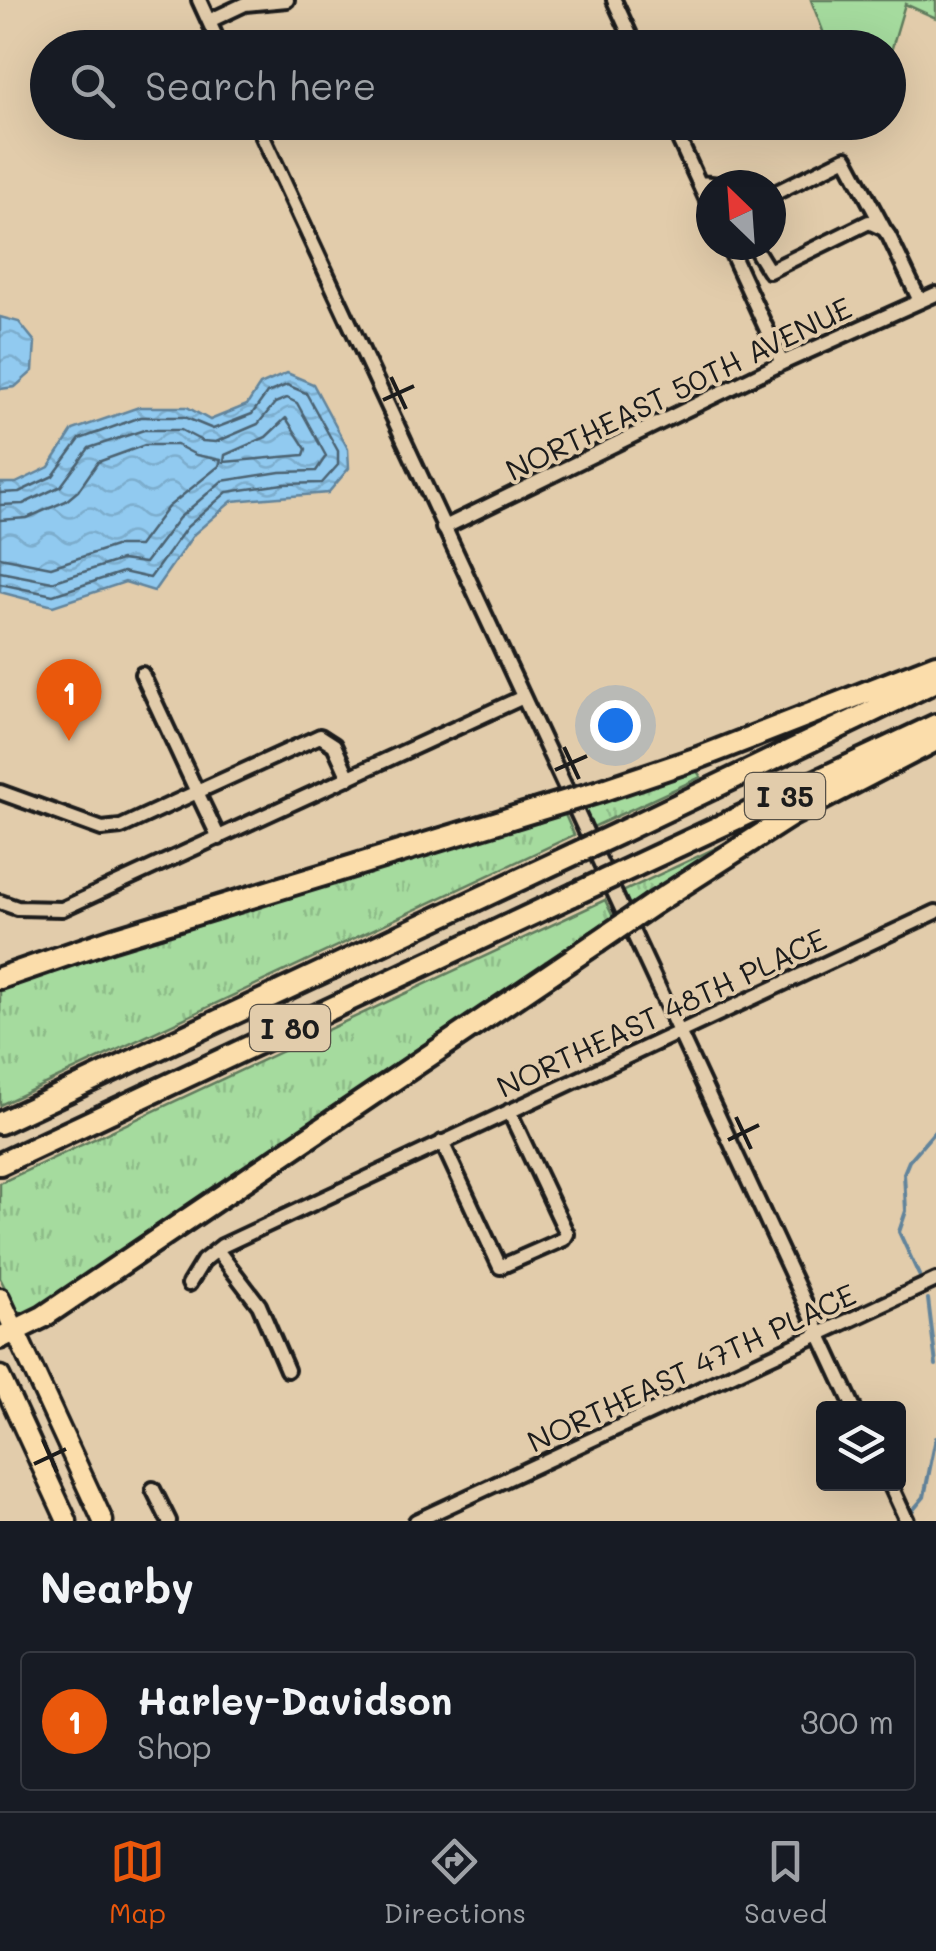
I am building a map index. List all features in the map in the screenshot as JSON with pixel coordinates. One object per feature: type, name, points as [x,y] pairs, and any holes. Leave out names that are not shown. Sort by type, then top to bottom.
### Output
[{"type":"highway","points":[[0,978],[113,939],[600,791],[698,758],[936,665]]},
{"type":"highway","name":"I 80","points":[[0,1123],[936,682]]},
{"type":"highway","name":"I 35","points":[[635,866],[936,725]]},
{"type":"highway","points":[[8,1334],[43,1316],[653,904],[790,816],[936,740]]},
{"type":"highway","name":"I 80","points":[[4,1162],[635,866]]},
{"type":"main road","points":[[0,1298],[8,1334],[103,1521]]},
{"type":"main road","points":[[0,1376],[67,1521]]},
{"type":"street","points":[[200,0],[213,30]]},
{"type":"street","points":[[209,21],[246,2],[288,0]]},
{"type":"street","points":[[614,0],[628,30]]},
{"type":"street","points":[[264,140],[851,1401]]},
{"type":"street","points":[[679,140],[696,178]]},
{"type":"street","points":[[786,188],[846,158],[920,301]]},
{"type":"street","points":[[762,260],[769,271],[869,222],[884,228]]},
{"type":"street","points":[[735,260],[782,363]]},
{"type":"street","name":"NORTHEAST 50TH AVENUE","points":[[443,528],[782,363],[936,294]]},
{"type":"street","points":[[142,674],[219,838]]},
{"type":"street","points":[[0,902],[17,908],[62,909],[522,698]]},
{"type":"street","points":[[0,792],[102,829],[121,827],[320,736],[334,745],[348,778]]},
{"type":"street","name":"NORTHEAST 48TH PLACE","points":[[217,1250],[936,912]]},
{"type":"street","points":[[442,1142],[500,1268],[564,1239],[566,1234],[509,1111]]},
{"type":"street","points":[[189,1284],[203,1262],[217,1250],[259,1306],[287,1370]]},
{"type":"street","name":"NORTHEAST 47TH PLACE","points":[[416,1521],[936,1280]]},
{"type":"street","points":[[153,1489],[169,1521]]},
{"type":"street","points":[[893,1491],[907,1521]]},
{"type":"green space","points":[[811,0],[936,0],[936,18],[905,4],[897,30],[822,30]]},
{"type":"green space","points":[[694,767],[701,777],[591,828],[581,805]]},
{"type":"green space","points":[[563,810],[574,835],[0,1105],[0,990],[130,939]]},
{"type":"green space","points":[[728,842],[730,845],[628,912],[620,893]]},
{"type":"green space","points":[[605,900],[615,921],[57,1298],[29,1313],[18,1313],[0,1278],[0,1183]]},
{"type":"water","points":[[0,317],[19,322],[35,342],[33,371],[15,387],[0,389]]},
{"type":"water","points":[[287,373],[313,384],[348,449],[349,468],[328,493],[232,501],[194,534],[154,591],[125,582],[53,606],[0,592],[0,483],[16,483],[49,467],[73,430],[139,407],[187,407],[210,420],[247,405],[260,385]]},
{"type":"waterway","points":[[919,1275],[899,1232],[906,1211],[904,1173],[909,1161],[936,1130]]},
{"type":"waterway","points":[[928,1299],[936,1365]]},
{"type":"waterway","points":[[908,1516],[924,1497],[936,1438]]},
{"type":"place","name":"Harley-Davidson","points":[[69,741]]}]
